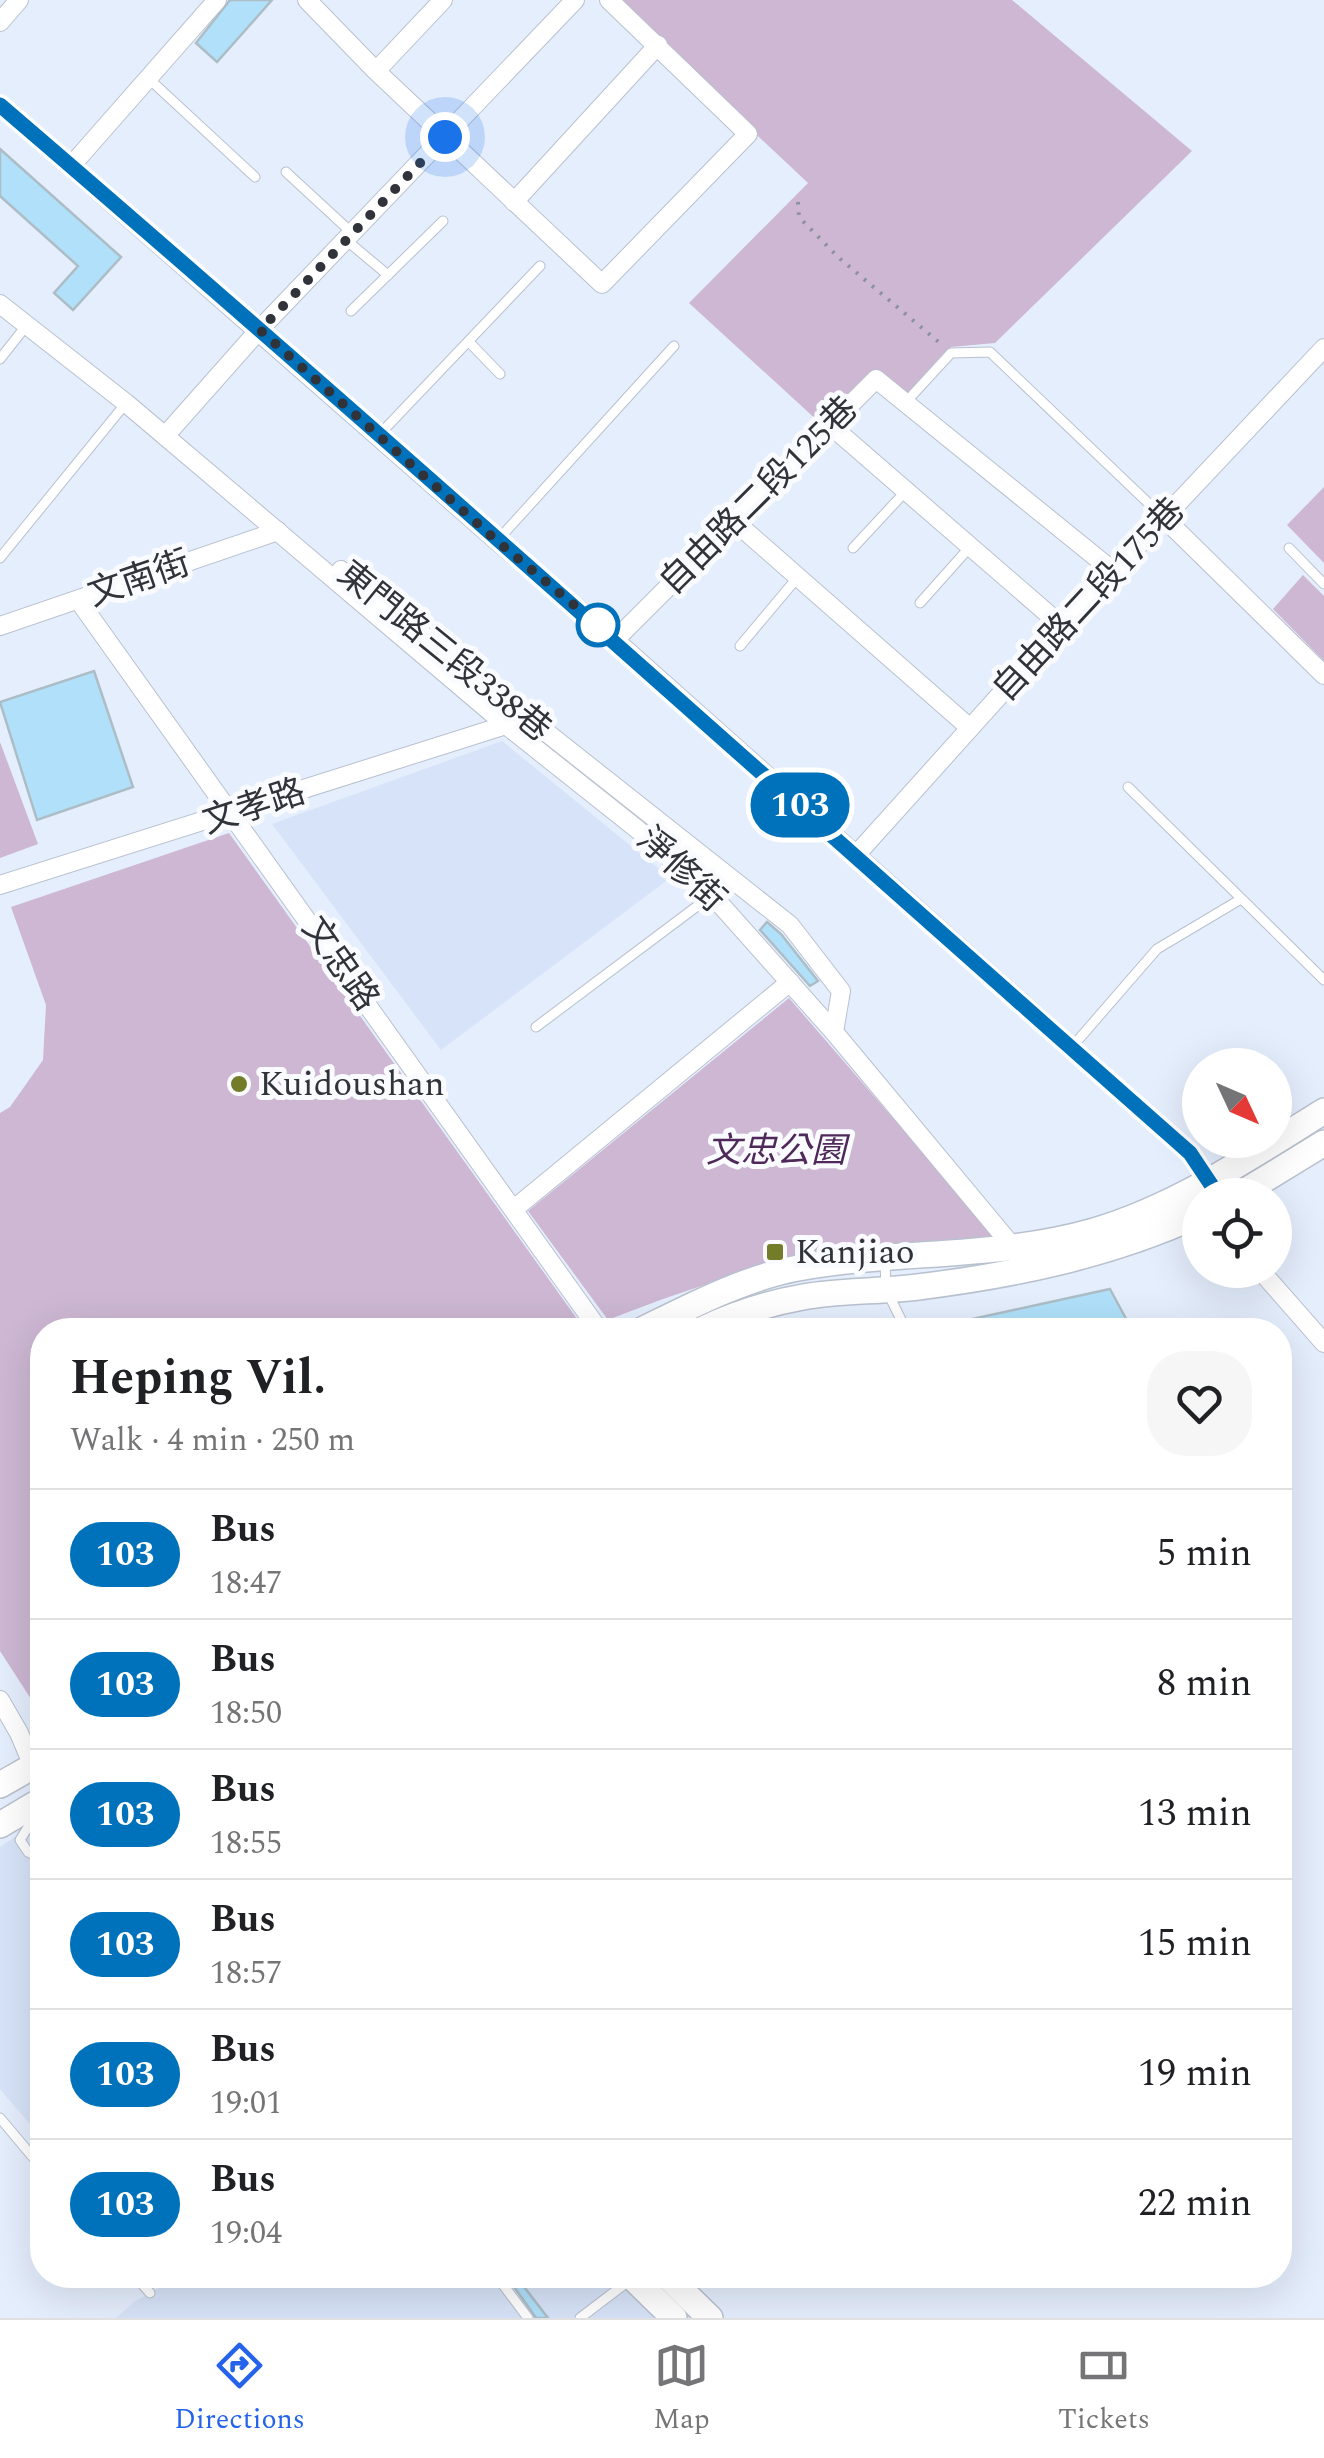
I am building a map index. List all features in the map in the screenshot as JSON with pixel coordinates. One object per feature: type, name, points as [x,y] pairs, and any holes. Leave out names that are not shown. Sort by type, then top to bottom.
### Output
[{"type":"main road","points":[[1227,1178],[1324,1111]]},
{"type":"main road","points":[[1267,1178],[1324,1143]]},
{"type":"main road","points":[[728,1318],[802,1297],[886,1289],[1016,1259],[1182,1199]]},
{"type":"main road","points":[[667,1318],[712,1296],[796,1268],[982,1253],[1016,1259],[1099,1252],[1182,1221]]},
{"type":"main road","points":[[0,1785],[30,1775]]},
{"type":"main road","points":[[0,1825],[30,1809]]},
{"type":"main road","points":[[645,2288],[674,2318]]},
{"type":"main road","points":[[679,2288],[710,2318]]},
{"type":"street","points":[[0,22],[20,0]]},
{"type":"street","points":[[71,166],[217,0]]},
{"type":"street","points":[[307,0],[376,71],[602,284],[748,134],[610,0]]},
{"type":"street","points":[[376,71],[443,0]]},
{"type":"street","points":[[164,436],[575,0]]},
{"type":"street","points":[[514,202],[658,45]]},
{"type":"street","points":[[0,105],[856,854],[1190,1153],[1208,1178]]},
{"type":"street","name":"東門路三段338巷","points":[[0,304],[126,403],[278,531],[300,537],[790,926],[841,991],[834,1032]]},
{"type":"street","name":"自由路二段175巷","points":[[856,854],[1062,626],[1324,348]]},
{"type":"street","name":"自由路二段125巷","points":[[615,640],[876,379],[906,403]]},
{"type":"street","points":[[906,403],[1113,571]]},
{"type":"street","points":[[830,425],[1062,626]]},
{"type":"street","points":[[1164,518],[1324,675]]},
{"type":"street","points":[[734,521],[970,728]]},
{"type":"street","name":"文南街","points":[[0,626],[278,531]]},
{"type":"street","name":"淨修街","points":[[278,531],[506,725],[637,828],[712,895],[834,1032],[1016,1259]]},
{"type":"street","name":"文忠路","points":[[79,600],[591,1318]]},
{"type":"street","name":"文孝路","points":[[0,885],[233,814],[293,786],[506,725]]},
{"type":"street","points":[[514,1209],[790,982]]},
{"type":"street","points":[[1276,1288],[1324,1343]]},
{"type":"street","points":[[0,1700],[30,1754]]},
{"type":"lane","points":[[147,78],[256,177]]},
{"type":"lane","points":[[286,172],[388,275]]},
{"type":"lane","points":[[352,310],[443,221]]},
{"type":"lane","points":[[378,436],[540,266]]},
{"type":"lane","points":[[0,359],[28,324]]},
{"type":"lane","points":[[468,342],[500,374]]},
{"type":"lane","points":[[497,541],[674,346]]},
{"type":"lane","points":[[906,403],[951,353],[990,352],[1164,518]]},
{"type":"lane","points":[[0,558],[126,403]]},
{"type":"lane","points":[[853,548],[905,492]]},
{"type":"lane","points":[[920,603],[969,548]]},
{"type":"lane","points":[[1289,548],[1324,584]]},
{"type":"lane","points":[[740,646],[799,576]]},
{"type":"lane","points":[[1128,787],[1324,980]]},
{"type":"lane","points":[[536,1026],[712,895]]},
{"type":"lane","points":[[1072,1048],[1157,950],[1240,899]]},
{"type":"lane","points":[[885,1260],[886,1289],[900,1318]]},
{"type":"lane","points":[[30,1823],[20,1840],[30,1853]]},
{"type":"lane","points":[[0,2118],[30,2154]]},
{"type":"lane","points":[[146,2288],[150,2293]]},
{"type":"lane","points":[[506,2288],[528,2318]]},
{"type":"lane","points":[[583,2316],[618,2288]]},
{"type":"path","points":[[798,202],[799,217],[838,257],[951,353]]},
{"type":"shaded area","points":[[502,741],[670,878],[441,1050],[272,824]]},
{"type":"shaded area","points":[[30,1827],[30,2124],[0,2089],[0,1847]]},
{"type":"shaded area","points":[[159,2288],[623,2288],[654,2318],[116,2318]]},
{"type":"green space","points":[[613,0],[1012,0],[1192,151],[995,343],[951,347],[905,398],[873,372],[820,423],[689,303],[808,183]]},
{"type":"green space","points":[[1324,487],[1324,563],[1287,525]]},
{"type":"green space","points":[[1303,575],[1324,596],[1324,661],[1273,609]]},
{"type":"green space","points":[[0,742],[38,844],[0,858]]},
{"type":"green space","points":[[229,833],[576,1318],[30,1318],[30,1697],[0,1651],[0,1113],[10,1107],[43,1060],[46,1005],[11,907]]},
{"type":"green space","name":"文忠公園","points":[[789,998],[1000,1242],[891,1244],[842,1250],[706,1284],[607,1318],[528,1211]]},
{"type":"building","points":[[230,0],[272,0],[217,62],[196,43]]},
{"type":"building","points":[[0,149],[121,257],[73,310],[54,293],[78,266],[0,196]]},
{"type":"building","points":[[94,671],[133,787],[37,820],[0,702]]},
{"type":"building","points":[[767,922],[818,981],[810,986],[760,930]]},
{"type":"building","points":[[1110,1289],[1126,1318],[977,1318]]},
{"type":"building","points":[[515,2288],[525,2288],[548,2318],[536,2318]]},
{"type":"bus line","name":"103","points":[[0,105],[615,640],[1190,1153],[1208,1178]]},
{"type":"place","name":"Kuidoushan","points":[[239,1084]]},
{"type":"place","name":"Kanjiao","points":[[775,1252]]},
{"type":"route","points":[[445,137],[260,330],[497,541],[598,625]]}]
